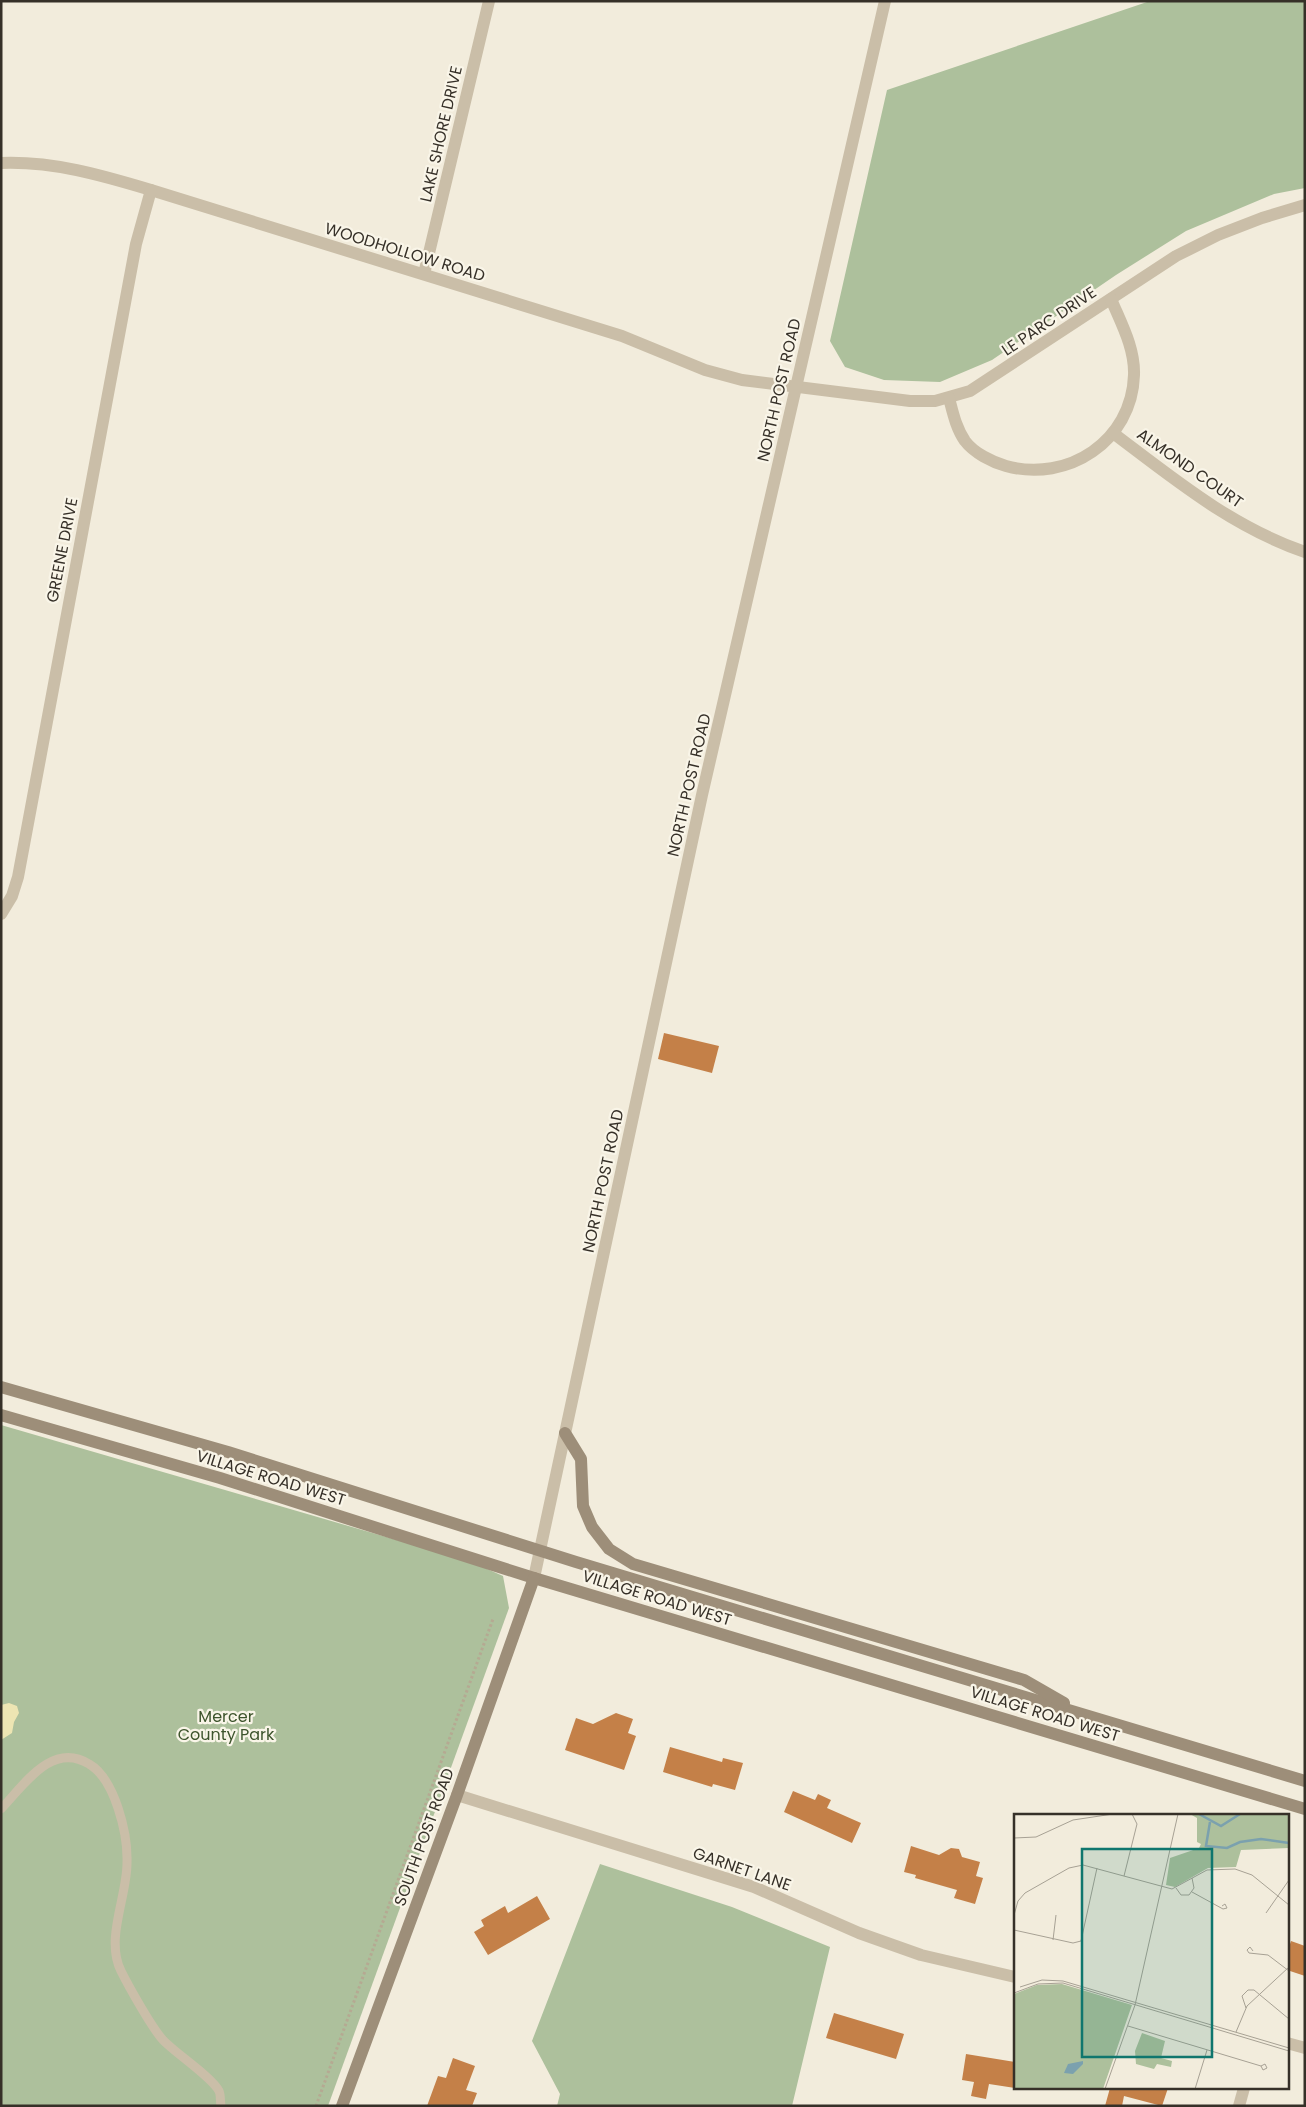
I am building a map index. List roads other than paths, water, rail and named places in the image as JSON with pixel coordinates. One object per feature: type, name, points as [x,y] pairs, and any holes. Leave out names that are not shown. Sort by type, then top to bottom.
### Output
[{"type":"main road","name":"VILLAGE ROAD WEST","points":[[1,1387],[228,1452],[540,1551],[1305,1781]]},
{"type":"main road","name":"VILLAGE ROAD WEST","points":[[1,1415],[220,1478],[534,1578],[1305,1809]]},
{"type":"main road","points":[[565,1433],[581,1459],[583,1506],[592,1527],[609,1549],[633,1564],[1024,1680],[1084,1714]]},
{"type":"main road","name":"SOUTH POST ROAD","points":[[342,2106],[457,1795],[534,1578]]},
{"type":"street","name":"LAKE SHORE DRIVE","points":[[424,274],[489,1]]},
{"type":"street","name":"NORTH POST ROAD","points":[[534,1578],[702,795],[884,1]]},
{"type":"street","name":"WOODHOLLOW ROAD","points":[[1,163],[44,164],[85,170],[622,336],[705,370],[742,380],[796,388]]},
{"type":"street","name":"GREENE DRIVE","points":[[1,914],[12,896],[18,877],[136,244],[151,190]]},
{"type":"street","name":"LE PARC DRIVE","points":[[796,388],[910,401],[935,401],[950,398],[983,384],[1176,256],[1218,235],[1262,218],[1305,205]]},
{"type":"street","points":[[950,398],[957,428],[966,442],[980,454],[998,464],[1020,470],[1039,471],[1059,468],[1077,462],[1097,449],[1113,433],[1124,416],[1131,396],[1134,374],[1132,352],[1111,299]]},
{"type":"street","name":"ALMOND COURT","points":[[1113,433],[1203,500],[1247,527],[1305,552]]},
{"type":"street","name":"GARNET LANE","points":[[457,1795],[754,1887],[859,1933],[921,1955],[1014,1977]]},
{"type":"street","points":[[1288,2043],[1305,2048]]},
{"type":"street","points":[[1239,2106],[1243,2090]]},
{"type":"lane","points":[[1,1809],[44,1764],[63,1758],[81,1758],[95,1767],[108,1781],[115,1796],[128,1862],[115,1946],[120,1970],[162,2039],[219,2090],[221,2106]]},
{"type":"park label","name":"Mercer County Park","points":[[226,1725]]}]
